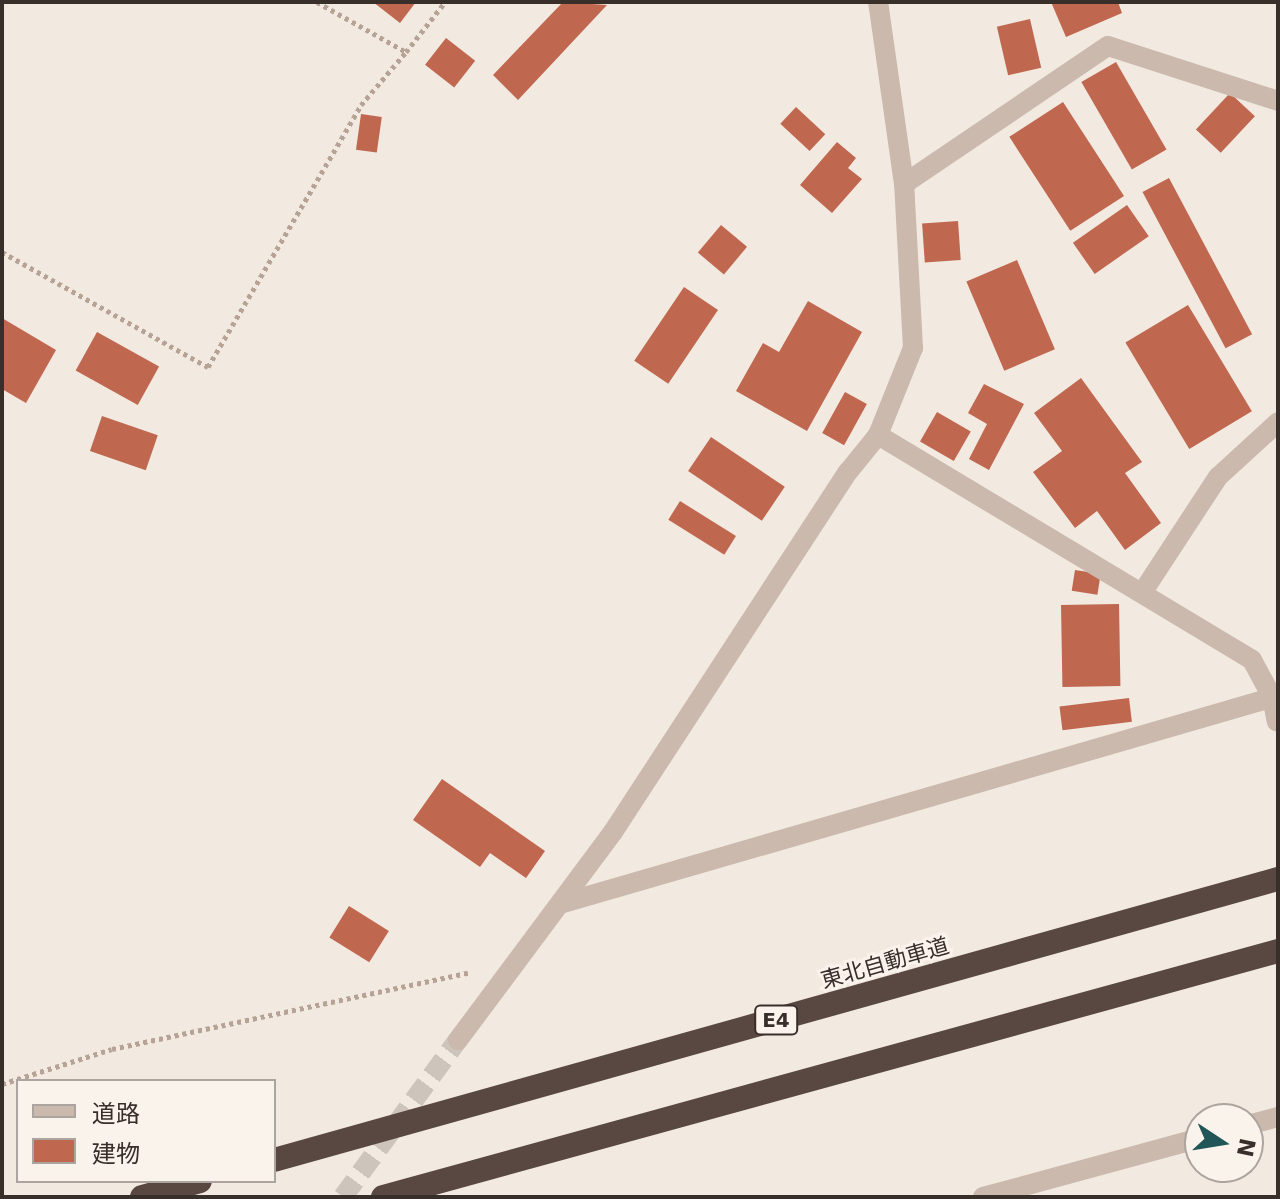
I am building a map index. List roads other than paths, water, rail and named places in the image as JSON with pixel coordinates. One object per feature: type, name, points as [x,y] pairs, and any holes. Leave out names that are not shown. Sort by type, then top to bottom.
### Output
[{"type":"highway","name":"東北自動車道","points":[[276,1159],[1278,879]]},
{"type":"highway","points":[[383,1197],[1278,951]]},
{"type":"highway","points":[[142,1197],[193,1183]]},
{"type":"street","points":[[458,1040],[641,790],[848,472],[878,435],[913,348],[904,184],[878,2]]},
{"type":"street","points":[[904,184],[1108,46],[1278,101]]},
{"type":"street","points":[[1142,593],[1218,477],[1278,422]]},
{"type":"street","points":[[878,435],[1252,660],[1275,697],[1277,722]]},
{"type":"street","points":[[560,904],[1275,697]]},
{"type":"street","points":[[983,1197],[1184,1142]]},
{"type":"tunnel","points":[[343,1197],[458,1040]]}]
